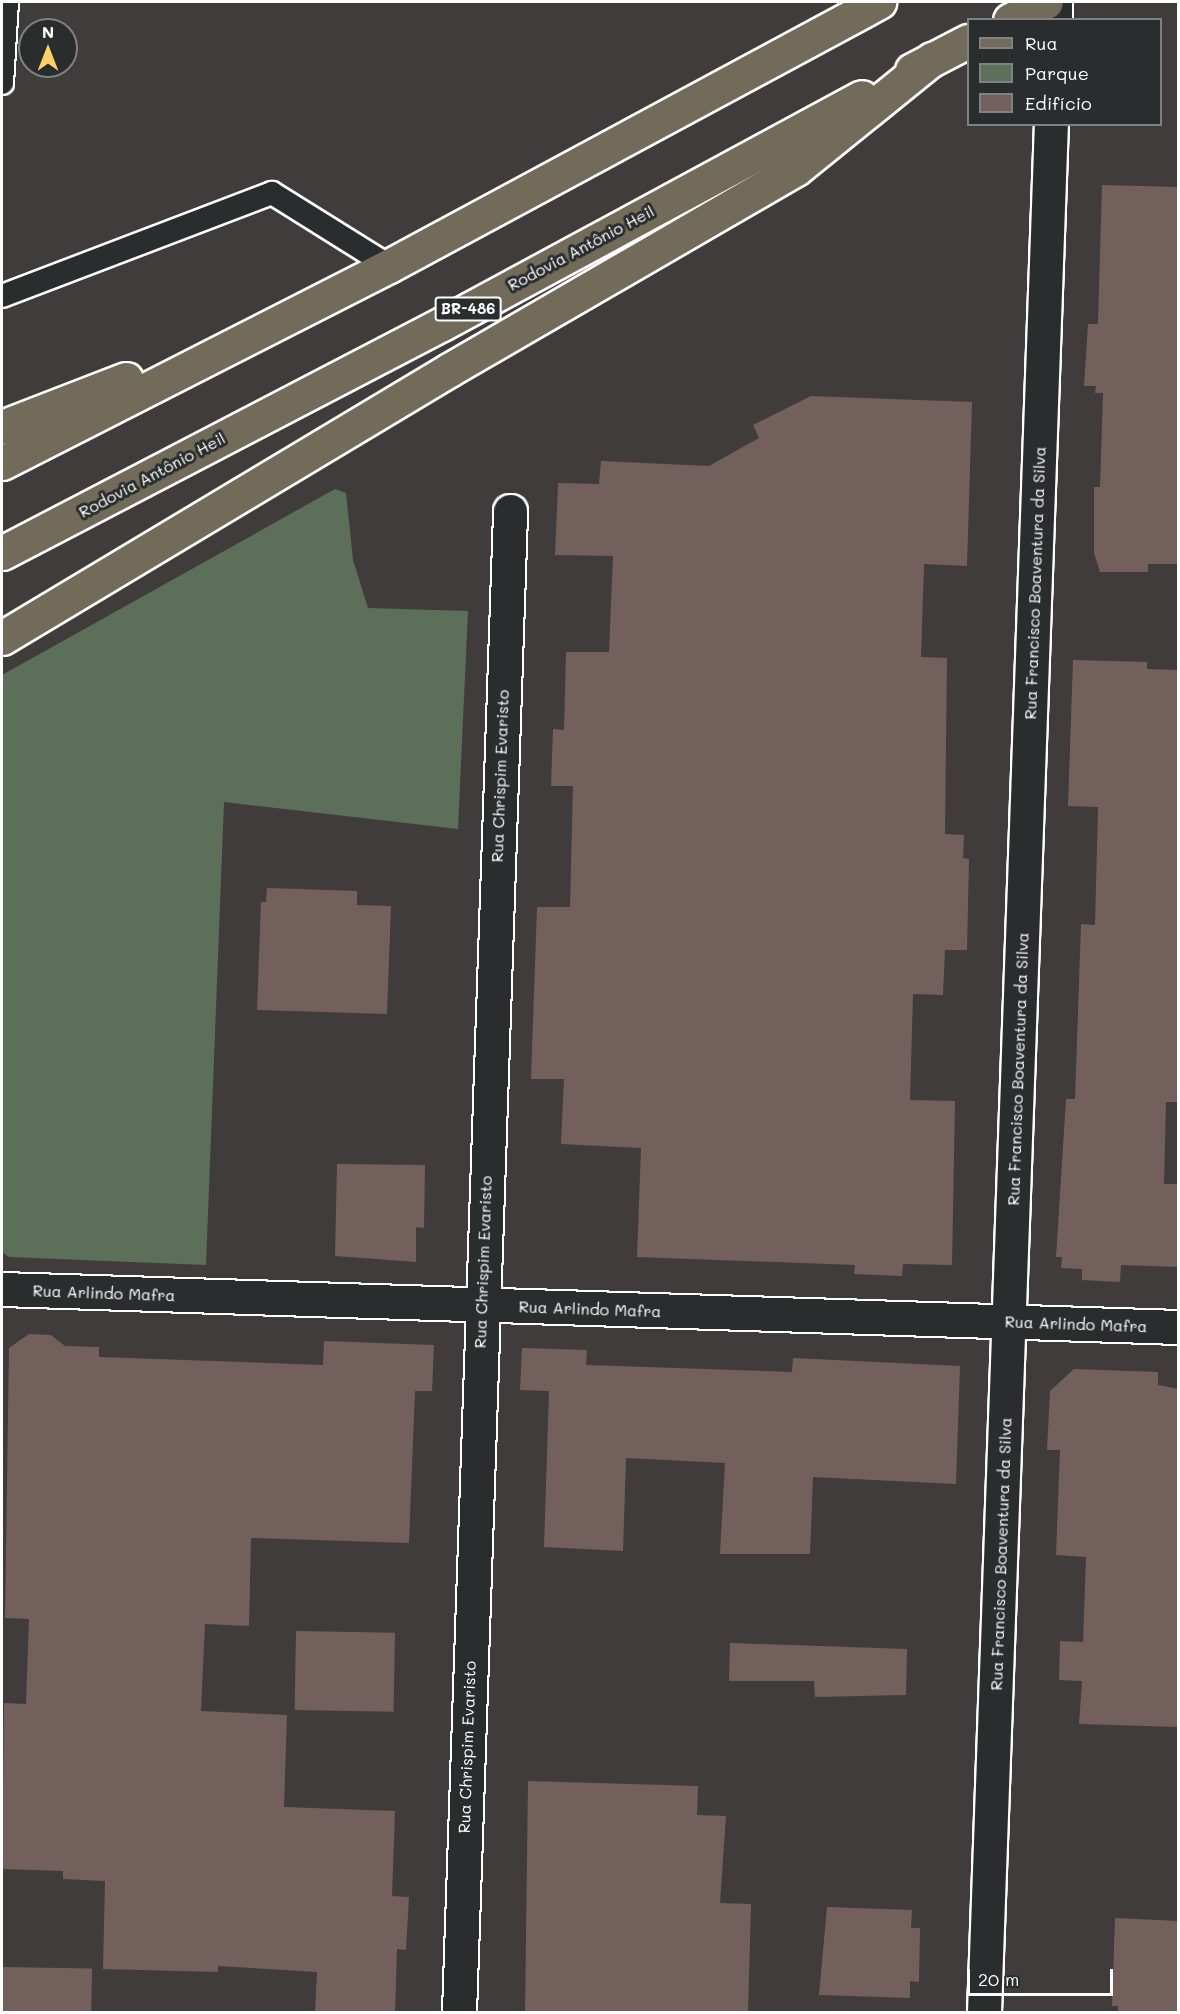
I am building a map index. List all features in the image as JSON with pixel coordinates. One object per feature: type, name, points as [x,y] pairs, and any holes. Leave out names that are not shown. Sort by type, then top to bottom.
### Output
[{"type":"main road","points":[[2,463],[389,266],[879,2]]},
{"type":"main road","points":[[1014,18],[1046,2]]},
{"type":"main road","name":"Rodovia Antônio Heil","points":[[2,553],[442,324],[967,42]]},
{"type":"main road","points":[[2,638],[449,370],[796,169],[932,60]]},
{"type":"main road","points":[[2,427],[290,316]]},
{"type":"street","points":[[1055,2],[1055,18]]},
{"type":"street","name":"Rua Francisco Boaventura da Silva","points":[[984,2013],[1051,126]]},
{"type":"street","name":"Rua Chrispim Evaristo","points":[[459,2013],[481,1306],[510,511]]},
{"type":"street","name":"Rua Arlindo Mafra","points":[[2,1289],[1179,1327]]},
{"type":"lane","points":[[2,82],[7,2]]},
{"type":"lane","points":[[2,296],[272,193],[389,266]]},
{"type":"green space","points":[[335,489],[346,493],[353,560],[368,608],[468,611],[458,829],[224,802],[206,1265],[9,1257],[2,1252],[2,675]]},
{"type":"building","points":[[1102,185],[1179,187],[1179,564],[1148,564],[1148,572],[1100,572],[1094,553],[1094,487],[1100,487],[1103,393],[1095,393],[1096,386],[1084,386],[1088,324],[1098,324]]},
{"type":"building","points":[[811,396],[972,402],[967,566],[924,564],[921,657],[947,658],[945,834],[964,835],[963,858],[969,859],[967,950],[945,950],[943,995],[913,994],[910,1100],[955,1101],[952,1265],[903,1264],[902,1276],[854,1274],[855,1265],[637,1257],[641,1148],[561,1144],[564,1079],[531,1079],[537,907],[570,907],[573,786],[551,786],[553,729],[564,730],[566,652],[609,652],[613,556],[555,555],[558,483],[599,484],[601,461],[709,466],[759,438],[753,425]]},
{"type":"building","points":[[1073,660],[1147,662],[1147,669],[1179,670],[1179,1102],[1166,1102],[1164,1184],[1179,1184],[1179,1267],[1121,1265],[1120,1282],[1082,1280],[1082,1269],[1061,1268],[1062,1257],[1056,1257],[1066,1099],[1075,1099],[1081,924],[1095,925],[1098,807],[1068,806]]},
{"type":"building","points":[[267,888],[357,891],[357,905],[391,906],[387,1014],[257,1010],[261,902],[266,902]]},
{"type":"building","points":[[337,1164],[425,1165],[424,1228],[416,1227],[416,1262],[335,1256]]},
{"type":"building","points":[[29,1334],[51,1335],[65,1346],[99,1347],[99,1357],[323,1365],[324,1341],[434,1345],[432,1391],[415,1391],[409,1543],[251,1538],[249,1626],[205,1624],[201,1711],[287,1715],[284,1807],[395,1811],[392,1896],[409,1897],[406,1950],[397,1949],[395,2013],[315,2013],[317,1972],[218,1966],[218,1972],[103,1969],[105,1881],[63,1879],[63,1871],[2,1869],[4,1703],[26,1704],[29,1619],[5,1618],[9,1348]]},
{"type":"building","points":[[522,1348],[587,1350],[586,1365],[792,1372],[793,1358],[960,1366],[956,1484],[813,1477],[810,1554],[720,1554],[725,1463],[626,1458],[623,1551],[544,1547],[549,1391],[520,1390]]},
{"type":"building","points":[[1074,1369],[1158,1372],[1158,1385],[1179,1389],[1179,1727],[1079,1724],[1082,1681],[1059,1680],[1060,1641],[1083,1642],[1086,1557],[1056,1555],[1060,1450],[1047,1450],[1050,1391]]},
{"type":"building","points":[[296,1631],[395,1633],[394,1712],[295,1710]]},
{"type":"building","points":[[730,1643],[907,1649],[906,1695],[815,1697],[814,1681],[729,1681]]},
{"type":"building","points":[[528,1781],[698,1786],[697,1815],[726,1816],[720,1903],[751,1904],[748,2013],[525,2013]]},
{"type":"building","points":[[827,1907],[912,1910],[911,1928],[920,1928],[919,1982],[910,1981],[910,1998],[819,1995]]},
{"type":"building","points":[[1115,1918],[1179,1921],[1177,2013],[1118,2013],[1118,2006],[1112,2006]]},
{"type":"building","points":[[2,1967],[92,1969],[91,2012],[2,2012]]}]
